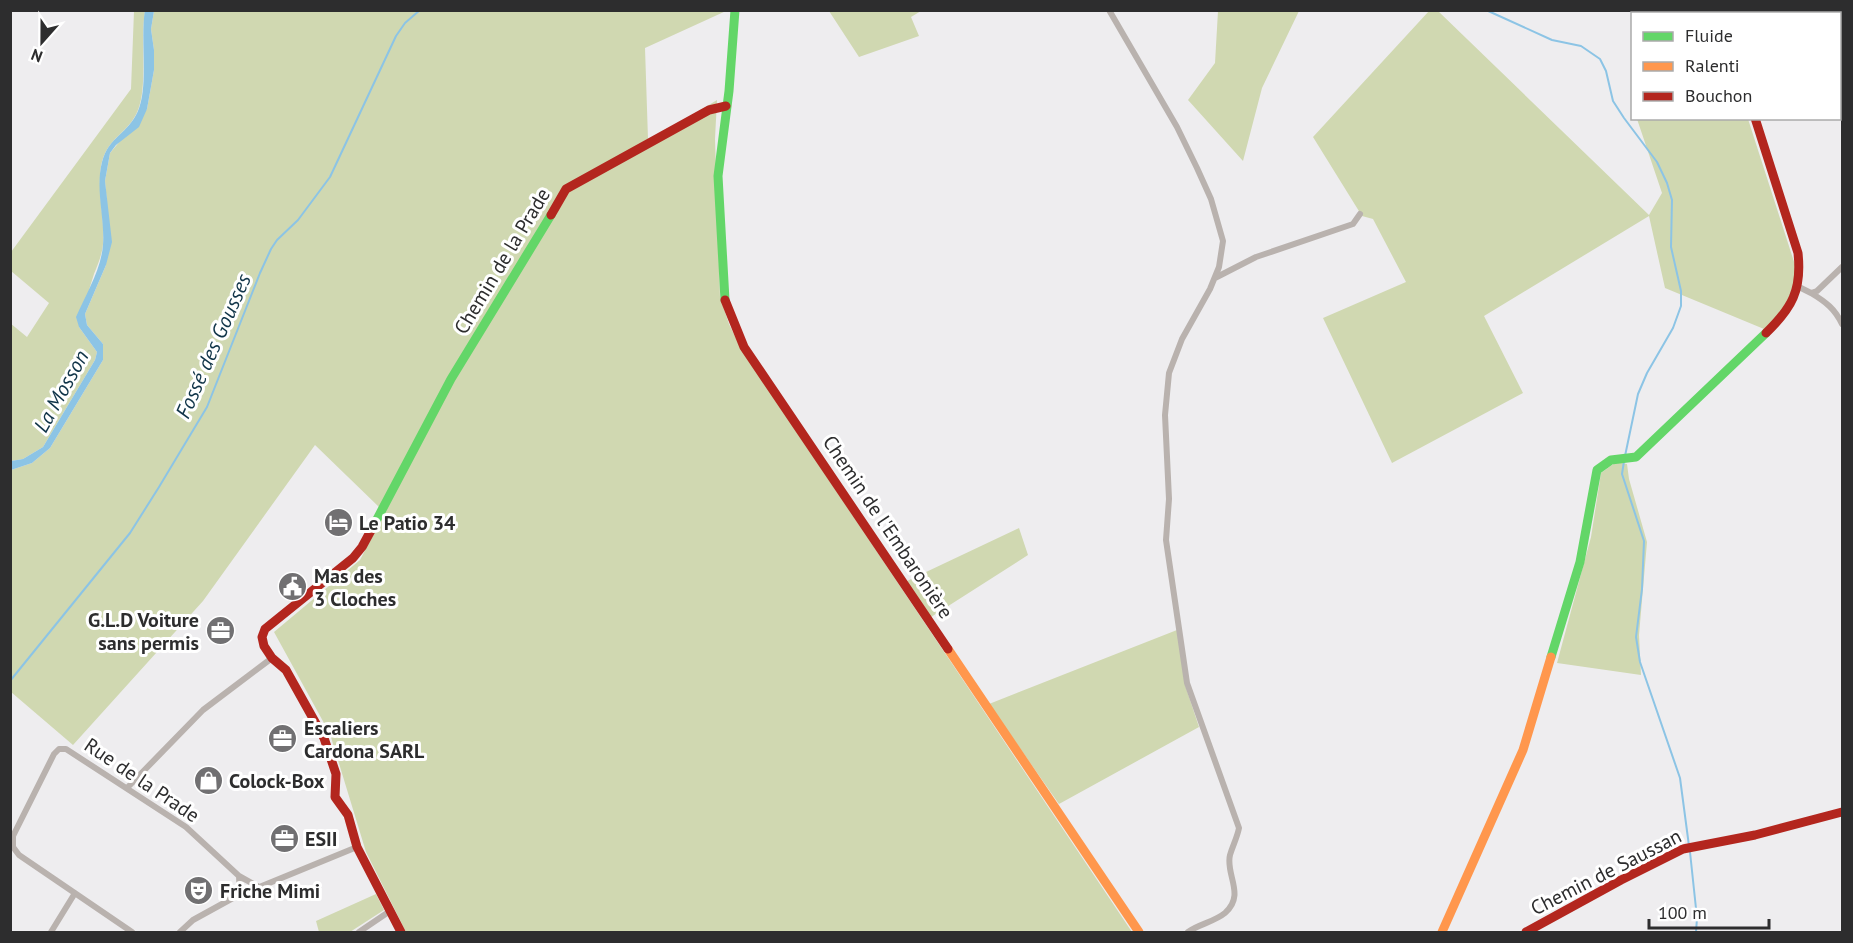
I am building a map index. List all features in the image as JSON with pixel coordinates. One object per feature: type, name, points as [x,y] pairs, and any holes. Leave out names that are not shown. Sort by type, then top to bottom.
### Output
[{"type":"street","name":"Chemin de l'Embaronière","points":[[735,10],[729,91],[718,176],[724,297],[744,346],[1139,933]]},
{"type":"street","points":[[1108,10],[1177,126],[1211,199],[1223,241],[1214,278],[1182,339],[1169,373],[1165,415],[1169,499],[1166,540],[1187,683],[1239,828],[1237,841],[1229,857],[1234,888],[1233,904],[1226,912],[1200,924],[1188,933]]},
{"type":"street","name":"Chemin de la Prade","points":[[272,658],[264,646],[262,637],[265,629],[353,558],[362,547],[451,380],[566,189],[709,110],[726,106]]},
{"type":"street","points":[[1442,933],[1523,750],[1580,562],[1597,470],[1604,462],[1631,459],[1644,450],[1781,318],[1793,302],[1799,287],[1801,272],[1798,253],[1756,120]]},
{"type":"street","points":[[1214,278],[1256,257],[1353,224],[1360,214]]},
{"type":"street","points":[[1811,293],[1817,291],[1842,267]]},
{"type":"street","points":[[1799,287],[1835,309],[1842,324]]},
{"type":"street","points":[[127,788],[203,710],[272,658],[286,670],[324,738],[336,774],[335,797],[348,814],[357,848],[401,933]]},
{"type":"street","name":"Rue de la Prade","points":[[75,893],[19,855],[12,847],[13,836],[54,754],[59,749],[66,749],[186,827],[239,876],[259,887]]},
{"type":"street","name":"Chemin de Saussan","points":[[1526,933],[1612,884],[1683,849],[1765,832],[1842,812]]},
{"type":"street","points":[[180,933],[208,910],[357,848]]},
{"type":"street","points":[[239,876],[240,895]]},
{"type":"street","points":[[51,933],[75,893],[132,933]]},
{"type":"street","points":[[358,933],[390,911]]},
{"type":"green space","points":[[134,11],[145,11],[141,100],[134,118],[108,148],[101,166],[102,248],[79,327],[97,352],[95,360],[43,447],[23,459],[11,461],[10,323],[27,337],[49,303],[11,271],[11,252],[131,89]]},
{"type":"green space","points":[[154,11],[726,11],[645,48],[648,139],[564,187],[379,507],[315,445],[203,601],[73,745],[11,692],[11,470],[32,463],[50,448],[103,360],[103,344],[87,325],[85,314],[106,265],[105,181],[110,153],[147,109],[154,70],[151,29]]},
{"type":"green space","points":[[829,11],[921,11],[911,17],[919,36],[859,57]]},
{"type":"green space","points":[[1218,11],[1299,11],[1262,88],[1243,161],[1188,100],[1215,63]]},
{"type":"green space","points":[[1429,11],[1438,11],[1649,215],[1662,193],[1637,120],[1748,120],[1797,271],[1793,288],[1777,316],[1764,329],[1665,288],[1649,216],[1484,316],[1523,393],[1392,463],[1323,318],[1406,282],[1373,219],[1362,216],[1313,137]]},
{"type":"green space","points":[[717,100],[715,139],[720,297],[741,349],[1132,932],[406,932],[366,852],[330,734],[274,632],[360,560],[462,365],[566,192]]},
{"type":"green space","points":[[1616,462],[1627,464],[1647,542],[1639,635],[1641,675],[1557,663],[1591,537],[1601,473]]},
{"type":"green space","points":[[1019,528],[1028,555],[931,617],[907,581]]},
{"type":"green space","points":[[1177,630],[1185,685],[1199,727],[1059,804],[989,704]]},
{"type":"green space","points":[[376,894],[384,910],[350,932],[319,932],[316,921]]},
{"type":"water","points":[[145,10],[154,11],[151,29],[154,70],[147,109],[139,127],[116,145],[110,153],[105,181],[112,242],[106,265],[85,314],[87,325],[103,344],[103,360],[50,448],[32,463],[11,470],[11,461],[23,459],[43,447],[95,360],[97,352],[79,327],[76,317],[102,254],[103,235],[99,183],[102,162],[109,146],[134,119],[141,100],[144,76]]},
{"type":"waterway","name":"Fossé des Gousses","points":[[10,681],[130,533],[159,487],[207,407],[271,249],[298,220],[330,177],[396,36],[405,23],[420,10]]},
{"type":"waterway","points":[[1486,10],[1552,40],[1581,46],[1600,59],[1606,71],[1613,101],[1657,162],[1667,183],[1672,200],[1671,247],[1681,291],[1681,306],[1673,328],[1647,373],[1638,394],[1625,456]]},
{"type":"waterway","points":[[1624,461],[1622,474],[1644,541],[1642,589],[1636,637],[1640,662],[1680,778],[1689,846]]},
{"type":"waterway","points":[[1690,852],[1697,918],[1696,932]]},
{"type":"traffic: fast","points":[[725,300],[718,176],[729,91],[735,10]]},
{"type":"traffic: fast","points":[[375,523],[451,379],[551,215]]},
{"type":"traffic: fast","points":[[1551,657],[1580,562],[1597,470],[1611,460],[1636,457],[1766,333]]},
{"type":"traffic: slow","points":[[948,649],[1139,932]]},
{"type":"traffic: slow","points":[[1442,932],[1523,750],[1551,657]]},
{"type":"traffic: jam","points":[[551,215],[566,189],[709,110],[726,106]]},
{"type":"traffic: jam","points":[[1756,120],[1798,253],[1799,266],[1793,298],[1783,315],[1766,333]]},
{"type":"traffic: jam","points":[[725,300],[744,347],[948,649]]},
{"type":"traffic: jam","points":[[375,523],[353,558],[265,629],[262,637],[264,646],[272,658],[286,670],[324,738],[336,774],[335,797],[348,815],[357,847],[401,932]]},
{"type":"traffic: jam","points":[[1526,932],[1683,849],[1755,835],[1842,812]]},
{"type":"place","name":"Le Patio 34","points":[[338,523]]},
{"type":"place","name":"Mas des 3 Cloches","points":[[293,587]]},
{"type":"place","name":"G.L.D Voiture sans permis","points":[[220,631]]},
{"type":"place","name":"Escaliers Cardona SARL","points":[[283,739]]},
{"type":"place","name":"Colock-Box","points":[[208,781]]},
{"type":"place","name":"ESII","points":[[284,839]]},
{"type":"place","name":"Friche Mimi","points":[[199,891]]},
{"type":"water label","name":"La Mosson","points":[[61,391]]}]
